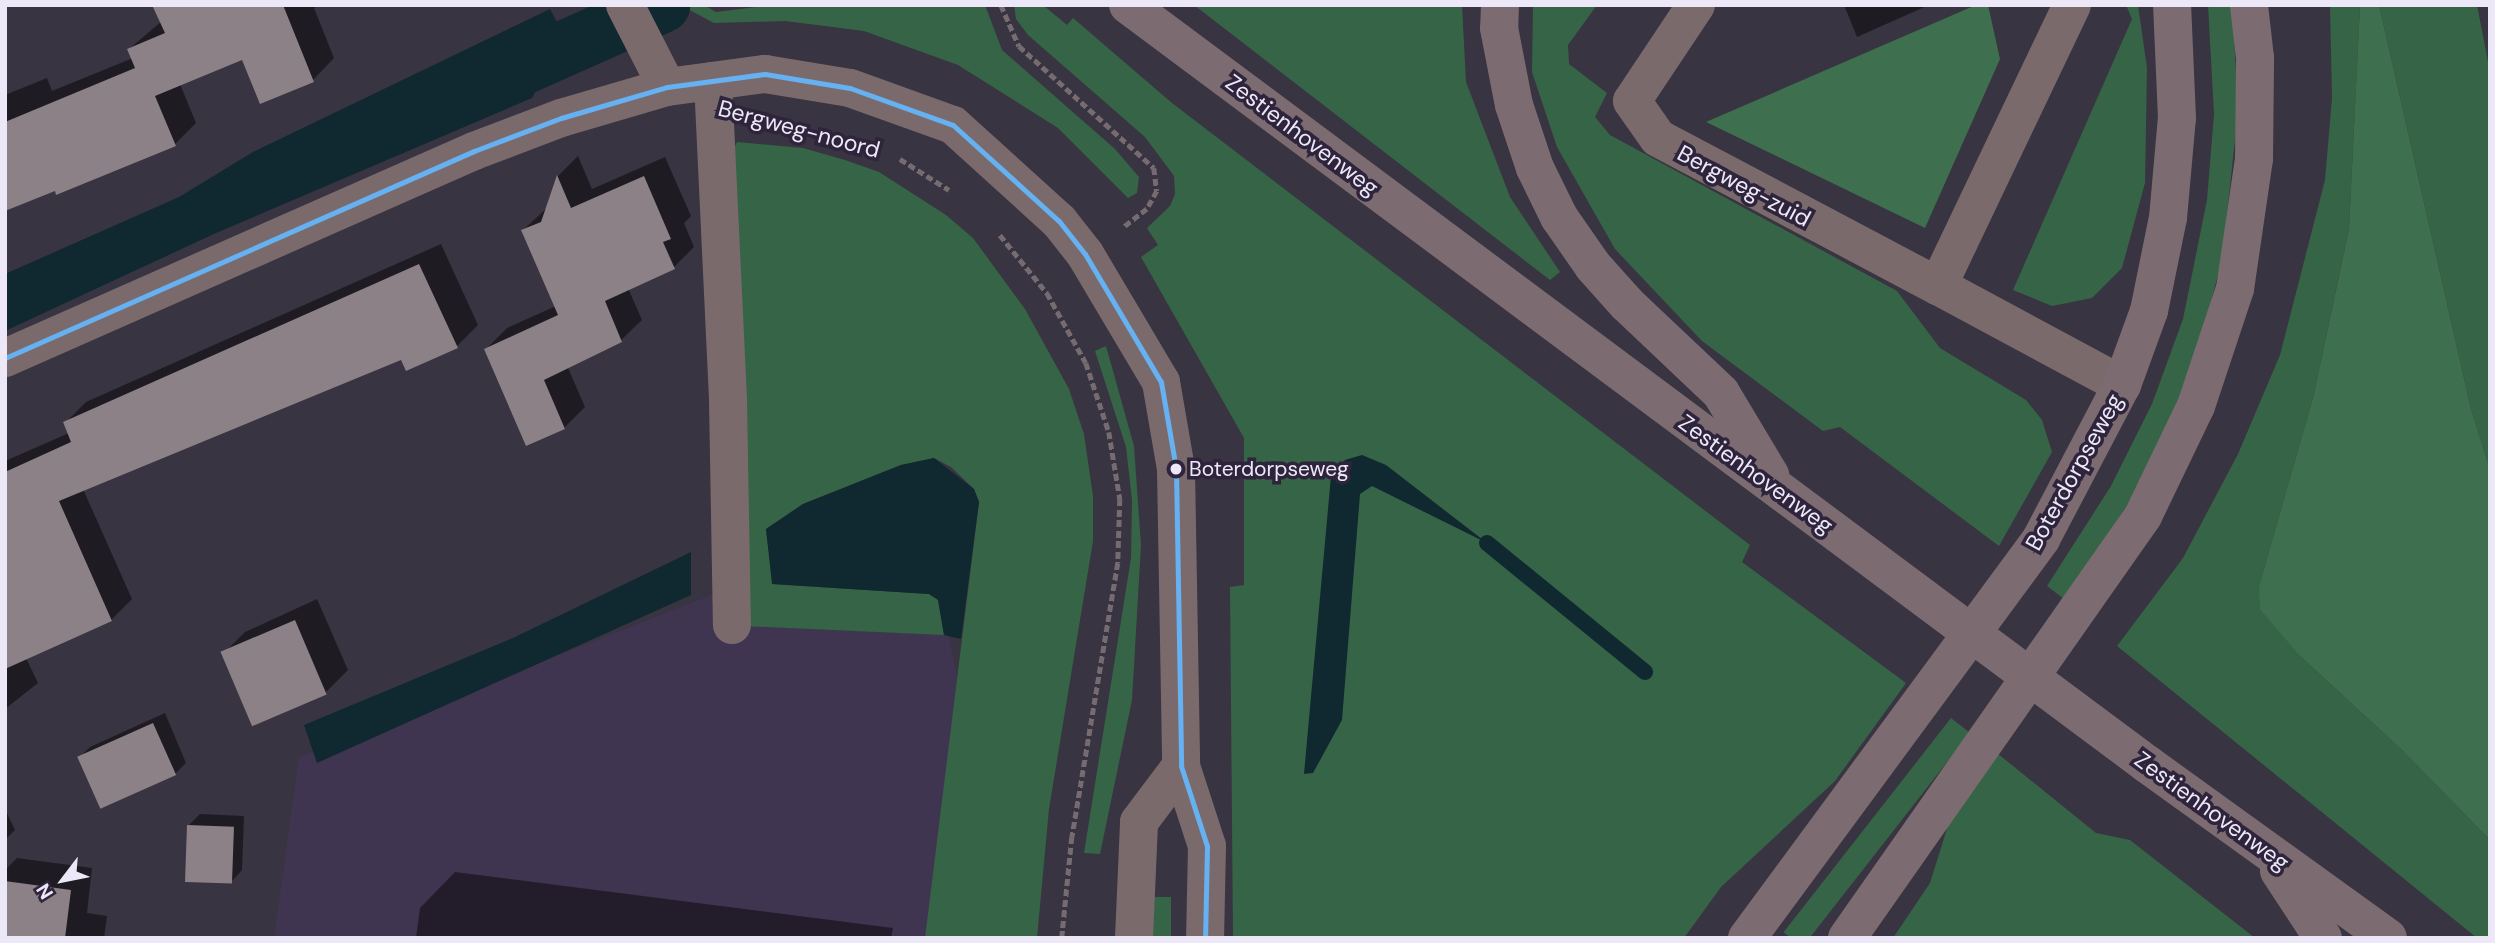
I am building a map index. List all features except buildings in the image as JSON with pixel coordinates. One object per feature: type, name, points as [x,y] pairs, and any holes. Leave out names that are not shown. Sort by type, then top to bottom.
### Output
[{"type":"main road","name":"Zestienhovenweg","points":[[1128,5],[2147,764],[2388,938]]},
{"type":"main road","points":[[1500,5],[1499,28],[1514,105],[1535,168],[1559,217],[1593,266],[1627,304],[1721,393],[1790,499]]},
{"type":"main road","name":"Boterdorpseweg","points":[[1746,938],[2041,539],[2122,385],[2149,311],[2168,218],[2177,118],[2172,5]]},
{"type":"main road","points":[[1847,938],[2143,516],[2196,406],[2235,289],[2254,159],[2255,58],[2249,5]]},
{"type":"main road","points":[[2266,852],[2323,938]]},
{"type":"street","points":[[625,5],[667,87]]},
{"type":"street","name":"Bergweg-zuid","points":[[1696,5],[1632,102],[1658,138],[2122,385]]},
{"type":"street","points":[[1938,286],[2072,5]]},
{"type":"street","name":"Bergweg-noord","points":[[5,358],[474,151],[561,118],[667,87],[765,74],[850,88],[953,125],[1059,221],[1110,289],[1161,382],[1176,469],[1181,766],[1208,846],[1205,938]]},
{"type":"street","points":[[713,81],[729,400],[732,625]]},
{"type":"street","points":[[1134,938],[1139,822],[1181,766]]},
{"type":"path","points":[[1001,5],[1019,46],[1154,168],[1157,191],[1147,209],[1123,227]]},
{"type":"path","name":"Bergweg-noord","points":[[898,158],[959,197]]},
{"type":"path","points":[[993,228],[1047,293],[1086,363],[1109,432],[1120,499],[1118,563],[1072,837],[1062,938]]},
{"type":"shaded area","points":[[763,575],[947,630],[962,699],[932,938],[274,938],[299,757]]},
{"type":"green space","points":[[680,5],[704,5],[716,12],[773,5],[985,5],[1002,50],[1115,149],[1139,177],[1137,193],[1128,198],[1058,128],[958,65],[864,31],[785,21],[714,23]]},
{"type":"green space","points":[[1014,5],[1043,5],[1067,25],[1073,18],[1172,103],[1750,545],[1742,562],[1906,683],[1835,781],[1721,887],[1684,938],[1233,938],[1230,587],[1244,585],[1244,438],[1141,257],[1158,245],[1147,228],[1170,206],[1175,194],[1174,176],[1145,137],[1028,35],[1016,19]]},
{"type":"green space","points":[[1194,5],[1462,5],[1466,82],[1510,197],[1560,272],[1550,280]]},
{"type":"green space","points":[[1533,5],[1597,5],[1568,45],[1569,64],[1607,93],[1595,117],[1610,135],[1897,291],[1940,348],[2026,400],[2042,420],[2052,452],[1999,546],[1840,427],[1823,431],[1702,341],[1615,249],[1557,147],[1532,72]]},
{"type":"green space","points":[[1976,5],[1988,5],[2000,59],[1925,228],[1706,122]]},
{"type":"green space","points":[[2126,5],[2138,5],[2147,68],[2145,183],[2122,268],[2092,298],[2052,306],[2013,290],[2132,19]]},
{"type":"green space","points":[[2208,5],[2232,5],[2233,14],[2238,113],[2222,259],[2206,322],[2174,412],[2132,498],[2064,599],[2047,586],[2111,486],[2152,404],[2183,319],[2207,200],[2214,114]]},
{"type":"green space","points":[[2330,5],[2360,5],[2349,229],[2313,398],[2259,586],[2300,656],[2401,749],[2490,840],[2490,938],[2477,938],[2117,646],[2183,558],[2238,454],[2280,355],[2325,180],[2332,98]]},
{"type":"green space","points":[[2360,5],[2379,5],[2471,409],[2490,470],[2490,840],[2401,749],[2300,656],[2260,609],[2259,586],[2313,398],[2349,229]]},
{"type":"green space","points":[[2379,5],[2477,5],[2490,72],[2490,470],[2471,409]]},
{"type":"green space","points":[[737,142],[803,148],[845,160],[879,172],[946,215],[973,238],[1025,309],[1069,389],[1084,434],[1093,496],[1093,541],[1049,809],[1037,938],[925,938],[979,502],[974,489],[951,467],[934,458],[901,465],[803,504],[766,529],[773,584],[929,594],[938,599],[944,635],[743,626],[733,150]]},
{"type":"green space","points":[[1106,346],[1134,446],[1141,545],[1132,700],[1100,854],[1084,853],[1131,558],[1132,500],[1126,447],[1095,351]]},
{"type":"green space","points":[[1951,718],[1970,733],[1810,938],[1791,938],[1784,932]]},
{"type":"green space","points":[[1997,753],[2096,833],[2130,840],[2255,938],[1893,938],[1930,883],[1950,819]]},
{"type":"green space","points":[[1153,897],[1171,897],[1171,938],[1153,938]]},
{"type":"water","points":[[550,9],[565,37],[532,98],[216,233],[5,331],[5,274],[179,197],[253,152]]},
{"type":"water","points":[[1362,455],[1386,465],[1487,543],[1372,486],[1360,494],[1342,720],[1313,773],[1304,774],[1331,476],[1345,460]]},
{"type":"water","points":[[934,458],[974,489],[979,502],[961,639],[944,635],[938,600],[929,594],[772,584],[766,529],[803,504],[901,465]]},
{"type":"water","points":[[691,552],[691,595],[317,763],[304,725],[513,638]]},
{"type":"waterway","points":[[487,83],[662,5]]},
{"type":"waterway","points":[[1487,543],[1645,672]]},
{"type":"transit line","points":[[5,358],[474,151],[561,118],[667,87],[765,74],[850,88],[953,125],[1059,221],[1085,254],[1161,382],[1176,469],[1181,766],[1207,846],[1205,938]]},
{"type":"place","name":"Boterdorpseweg","points":[[1176,469]]}]
